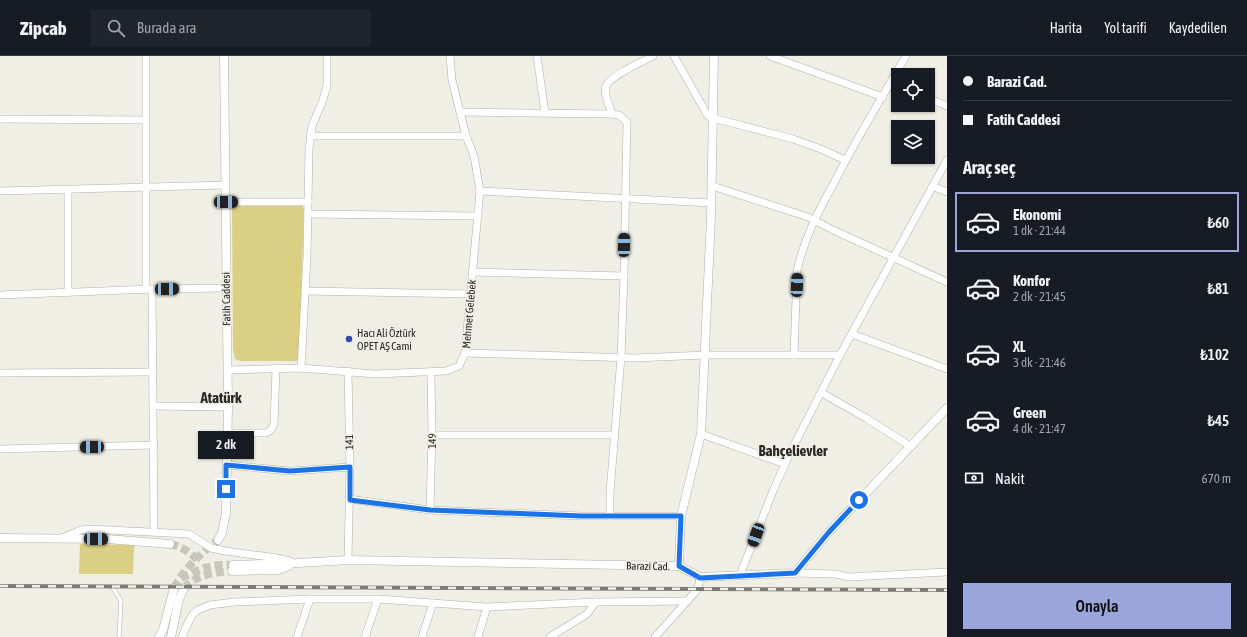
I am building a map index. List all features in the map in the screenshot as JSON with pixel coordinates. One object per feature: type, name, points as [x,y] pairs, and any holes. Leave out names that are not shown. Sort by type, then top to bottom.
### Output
[{"type":"street","points":[[146,56],[146,187],[153,372],[154,532]]},
{"type":"street","name":"Fatih Caddesi","points":[[218,540],[222,533],[226,513],[228,407],[224,56]]},
{"type":"street","points":[[301,368],[310,136],[312,126],[323,100],[327,85],[327,56]]},
{"type":"street","name":"Mehmet Gelebek","points":[[228,370],[301,368],[375,374],[446,371],[459,366],[465,353],[480,191],[474,156],[466,136],[452,80],[450,56]]},
{"type":"street","points":[[537,56],[545,113]]},
{"type":"street","points":[[612,114],[605,91],[606,87],[612,79],[653,56]]},
{"type":"street","points":[[674,56],[708,116],[793,139],[821,149],[845,160]]},
{"type":"street","points":[[679,566],[681,516],[701,434],[706,356],[712,203],[714,56]]},
{"type":"street","points":[[770,56],[882,97]]},
{"type":"street","points":[[794,355],[797,271],[814,220],[845,160],[906,56]]},
{"type":"street","points":[[935,101],[947,106]]},
{"type":"street","points":[[460,112],[612,114],[619,115],[627,122],[624,276],[620,357],[610,492],[610,516]]},
{"type":"street","points":[[0,119],[146,120]]},
{"type":"street","points":[[310,136],[466,136]]},
{"type":"street","points":[[740,575],[785,464],[840,355],[947,160]]},
{"type":"street","points":[[0,190],[225,185]]},
{"type":"street","points":[[712,186],[746,196],[814,220],[947,282]]},
{"type":"street","points":[[932,186],[947,192]]},
{"type":"street","points":[[68,189],[68,292]]},
{"type":"street","points":[[480,191],[625,197],[712,203]]},
{"type":"street","points":[[226,202],[308,202]]},
{"type":"street","points":[[308,214],[478,216]]},
{"type":"street","points":[[473,272],[624,276]]},
{"type":"street","points":[[0,295],[149,289],[226,288]]},
{"type":"street","points":[[305,292],[471,294]]},
{"type":"street","points":[[852,334],[947,370]]},
{"type":"street","points":[[465,353],[620,357],[840,355]]},
{"type":"street","points":[[227,433],[266,433],[271,430],[274,424],[276,369]]},
{"type":"street","name":"141","points":[[348,371],[350,467],[348,560]]},
{"type":"street","points":[[0,373],[153,372]]},
{"type":"street","name":"149","points":[[430,510],[432,435],[431,372]]},
{"type":"street","points":[[822,393],[866,418],[910,446]]},
{"type":"street","points":[[153,406],[228,407]]},
{"type":"street","points":[[795,573],[829,532],[947,408]]},
{"type":"street","points":[[701,434],[785,464]]},
{"type":"street","points":[[432,435],[614,435]]},
{"type":"street","points":[[0,449],[154,445]]},
{"type":"street","points":[[226,465],[290,471],[350,467]]},
{"type":"street","points":[[350,500],[430,510],[610,516],[681,516]]},
{"type":"street","points":[[62,538],[82,530],[89,529],[189,534],[211,548],[277,558],[298,563]]},
{"type":"street","points":[[0,538],[107,539],[170,544]]},
{"type":"street","name":"Barazi Cad.","points":[[233,568],[278,570],[298,563],[348,560],[679,566],[700,578]]},
{"type":"street","points":[[655,637],[698,589],[700,578],[795,573],[835,574],[849,577],[947,572]]},
{"type":"street","points":[[158,637],[163,630],[174,588]]},
{"type":"street","points":[[171,637],[179,599],[184,588]]},
{"type":"street","points":[[182,637],[193,614],[210,605],[234,602],[310,599],[378,599],[487,607],[596,602],[688,601]]},
{"type":"street","points":[[297,637],[310,599]]},
{"type":"street","points":[[365,637],[378,599]]},
{"type":"street","points":[[550,637],[587,614],[596,602]]},
{"type":"street","points":[[422,637],[433,603]]},
{"type":"street","points":[[478,637],[487,607]]},
{"type":"lane","points":[[113,588],[121,601],[119,637]]},
{"type":"shaded area","points":[[233,204],[302,205],[304,210],[299,358],[296,361],[240,361],[235,359],[233,349]]},
{"type":"shaded area","points":[[80,544],[134,545],[133,574],[79,574]]},
{"type":"tunnel","points":[[174,588],[193,562],[218,540]]},
{"type":"tunnel","points":[[170,544],[186,550],[199,562]]},
{"type":"tunnel","points":[[181,578],[206,567],[233,565]]},
{"type":"tunnel","points":[[184,588],[189,583],[200,577],[232,571]]},
{"type":"railway","points":[[0,586],[947,590]]},
{"type":"place","name":"Hacı Ali Öztürk OPET AŞ Cami","points":[[349,339]]},
{"type":"district","name":"Atatürk","points":[[221,398]]},
{"type":"district","name":"Bahçelievler","points":[[793,451]]},
{"type":"route","points":[[226,489],[226,465],[290,471],[350,467],[350,500],[430,510],[582,516],[681,516],[679,566],[700,578],[795,573],[829,532],[859,500]]}]
